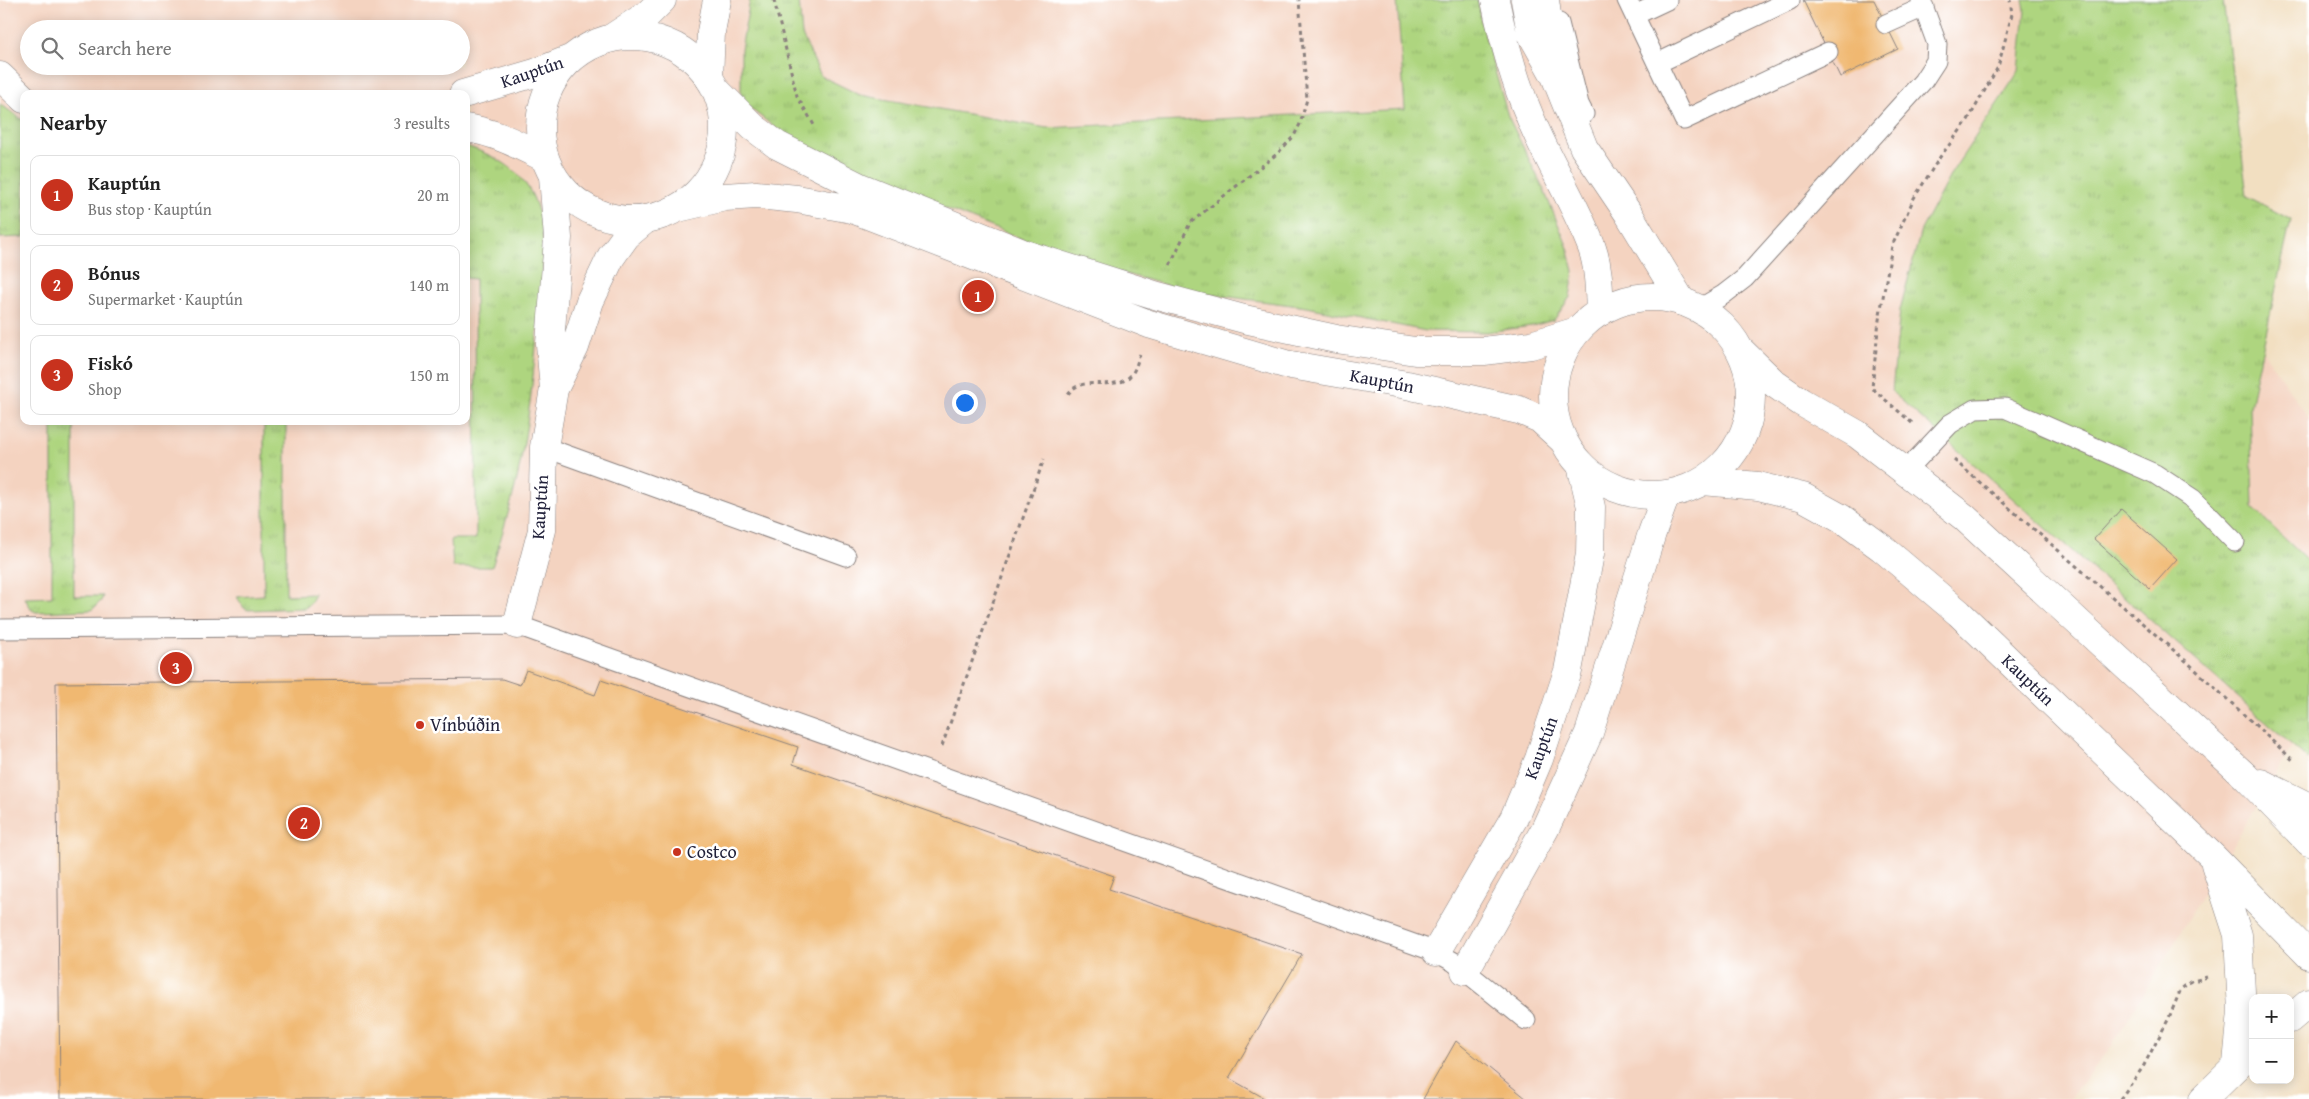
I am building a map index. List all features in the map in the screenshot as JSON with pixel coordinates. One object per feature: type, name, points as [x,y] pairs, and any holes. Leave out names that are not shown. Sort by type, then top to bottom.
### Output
[{"type":"street","name":"Kauptún","points":[[613,38],[648,14],[662,0]]},
{"type":"street","name":"Kauptún","points":[[678,208],[699,191],[715,169],[723,142],[723,115],[712,83],[711,32],[717,0]]},
{"type":"street","points":[[1495,0],[1501,32],[1530,117],[1568,192],[1592,249],[1599,281],[1600,312]]},
{"type":"street","name":"Kauptún","points":[[1525,0],[1531,33],[1555,76],[1584,148],[1690,305]]},
{"type":"street","name":"Kauptún","points":[[1545,0],[1555,76]]},
{"type":"street","name":"Kauptún","points":[[470,92],[535,73],[571,58],[591,45],[613,38],[635,36],[664,42],[677,47],[695,61],[712,83],[753,128],[777,145],[860,187],[1025,254],[1158,296],[1244,319],[1336,340],[1415,351],[1484,351],[1531,345],[1577,332]]},
{"type":"street","name":"Kauptún","points":[[517,625],[542,530],[544,447],[554,389],[550,344],[558,238],[549,167],[540,122],[549,87],[571,58]]},
{"type":"street","points":[[0,76],[20,95]]},
{"type":"street","name":"Kauptún","points":[[470,129],[509,140],[549,167],[570,197],[592,212],[618,220],[645,220],[678,208],[725,197],[756,195],[796,199],[852,209],[1149,324],[1286,364],[1407,386],[1519,410],[1540,419],[1564,440]]},
{"type":"street","name":"Kauptún","points":[[554,389],[575,346],[590,301],[611,257],[626,236],[645,220]]},
{"type":"street","name":"Kauptún","points":[[1739,349],[1750,377],[1751,408],[1743,437],[1727,462],[1703,481],[1685,490],[1666,495],[1635,494],[1606,484],[1581,465],[1564,440],[1554,413],[1554,384],[1562,356],[1577,332],[1600,312],[1626,300],[1654,297],[1690,305],[1722,326],[1739,349],[1775,384],[1801,402],[1857,434],[1964,517],[2245,776],[2309,842]]},
{"type":"street","name":"Kauptún","points":[[1436,952],[1514,818],[1538,759],[1568,671],[1590,554],[1590,507],[1581,465]]},
{"type":"street","name":"Kauptún","points":[[1703,481],[1758,486],[1803,497],[1841,518],[1882,548],[1959,613],[2213,857],[2309,955]]},
{"type":"street","name":"Kauptún","points":[[1466,971],[1545,828],[1589,733],[1652,533],[1666,495]]},
{"type":"street","points":[[2245,776],[2309,808]]},
{"type":"street","points":[[2203,1099],[2245,1057],[2238,936],[2213,857]]},
{"type":"street","points":[[2294,1016],[2309,1003]]},
{"type":"lane","points":[[1556,0],[1559,21],[1579,104],[1628,214]]},
{"type":"lane","points":[[1667,0],[1631,8],[1684,120],[1828,52]]},
{"type":"lane","points":[[1658,63],[1790,0]]},
{"type":"lane","points":[[1690,305],[1723,294],[1745,278],[1923,81],[1936,61],[1937,44],[1922,3],[1886,24]]},
{"type":"lane","points":[[1905,472],[1950,424],[1975,410],[2005,408],[2155,474],[2193,499],[2235,542]]},
{"type":"lane","points":[[544,447],[846,556]]},
{"type":"lane","points":[[0,629],[517,625],[1436,952],[1466,971],[1526,1020]]},
{"type":"path","points":[[774,0],[797,96],[818,131]]},
{"type":"path","points":[[1166,273],[1190,223],[1278,154],[1294,136],[1300,124],[1307,100],[1299,0]]},
{"type":"path","points":[[2010,0],[2012,14],[1998,67],[1968,120],[1940,157],[1914,198],[1892,246],[1879,320],[1872,388],[2186,661],[2298,765]]},
{"type":"path","points":[[1068,394],[1073,387],[1081,384],[1118,382],[1129,377],[1135,368],[1142,349]]},
{"type":"path","points":[[939,754],[1044,459]]},
{"type":"path","points":[[2120,1099],[2143,1068],[2168,1020],[2181,989],[2198,978],[2213,976]]},
{"type":"shaded area","points":[[0,0],[2025,0],[2309,419],[2309,719],[2111,1047],[2070,1099],[0,1099]]},
{"type":"green space","points":[[750,0],[799,0],[802,35],[821,76],[860,95],[1047,128],[1405,109],[1397,0],[1478,0],[1481,22],[1508,116],[1543,188],[1568,248],[1574,271],[1570,297],[1554,320],[1532,326],[1487,332],[1426,331],[1307,307],[1191,292],[1075,260],[871,179],[787,137],[741,101],[741,49]]},
{"type":"green space","points":[[2023,0],[2223,0],[2247,196],[2291,220],[2250,406],[2253,508],[2309,562],[2309,760],[1892,392],[1900,310],[1921,230],[1952,172],[2019,71],[2025,10]]},
{"type":"green space","points":[[0,104],[20,118],[20,237],[0,238]]},
{"type":"green space","points":[[470,148],[506,164],[528,187],[538,211],[541,225],[543,270],[525,438],[514,490],[492,567],[453,567],[451,539],[476,539],[475,279],[470,278]]},
{"type":"green space","points":[[52,425],[74,425],[74,596],[103,596],[101,601],[92,610],[36,612],[32,610],[25,598],[52,597]]},
{"type":"green space","points":[[264,425],[286,425],[286,595],[315,594],[310,604],[305,608],[248,610],[244,608],[237,597],[264,595]]},
{"type":"building","points":[[1803,0],[1874,0],[1898,49],[1840,77]]},
{"type":"building","points":[[2121,509],[2177,559],[2150,589],[2094,539]]},
{"type":"building","points":[[526,670],[595,695],[601,680],[798,747],[793,764],[1114,876],[1109,889],[1302,954],[1229,1078],[1266,1099],[60,1099],[56,683],[502,679],[520,685]]},
{"type":"building","points":[[1456,1041],[1527,1099],[1423,1099]]},
{"type":"place","name":"Kauptún","points":[[978,296]]},
{"type":"place","name":"Fiskó","points":[[176,668]]},
{"type":"place","name":"Vínbúðin","points":[[420,725]]},
{"type":"place","name":"Bónus","points":[[304,823]]},
{"type":"place","name":"Costco","points":[[677,852]]}]
